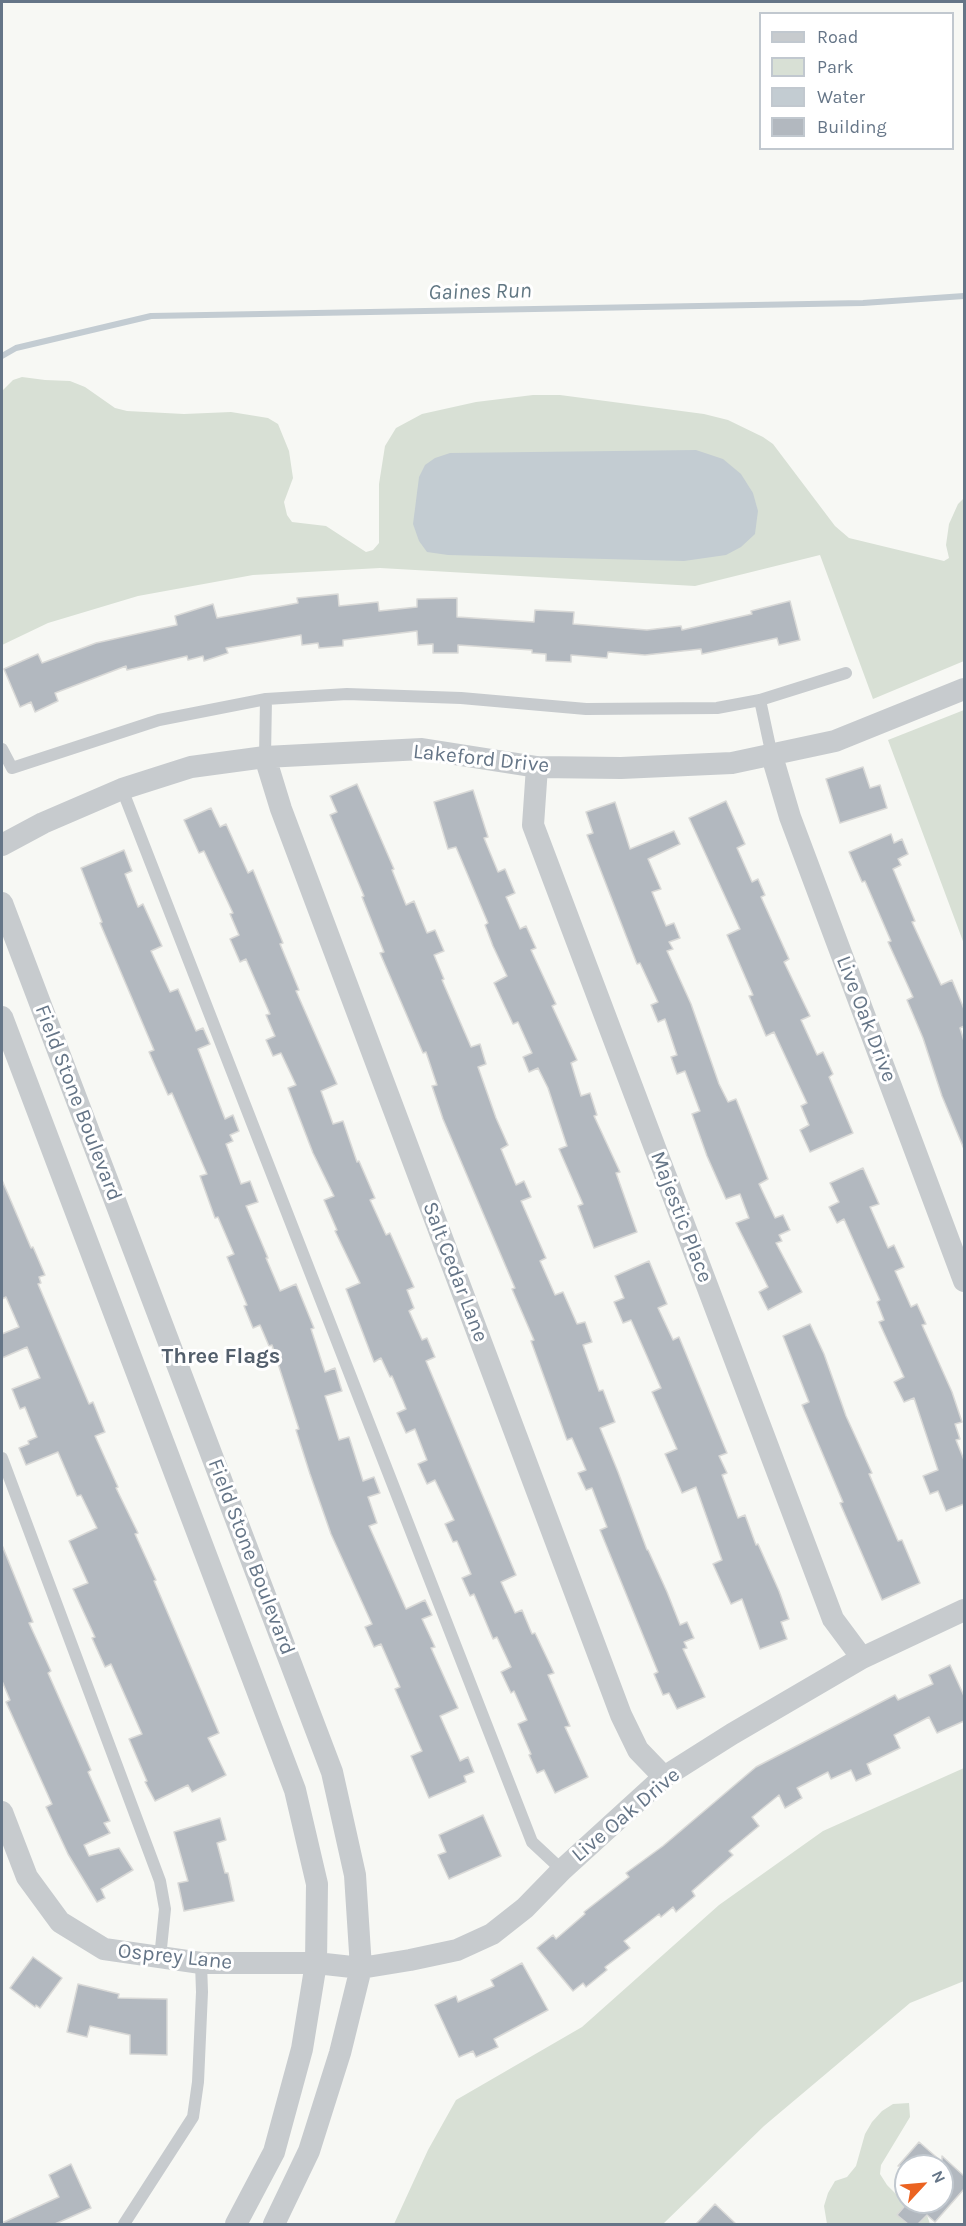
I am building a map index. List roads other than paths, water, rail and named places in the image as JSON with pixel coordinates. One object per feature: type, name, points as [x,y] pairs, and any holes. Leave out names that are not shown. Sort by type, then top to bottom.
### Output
[{"type":"street","name":"Lakeford Drive","points":[[2,845],[44,823],[122,789],[191,767],[265,757],[422,749],[537,767],[621,768],[732,763],[835,741],[964,688]]},
{"type":"street","name":"Live Oak Drive","points":[[772,756],[790,817],[964,1281]]},
{"type":"street","name":"Salt Cedar Lane","points":[[265,757],[280,809],[621,1715],[638,1750],[664,1777]]},
{"type":"street","name":"Majestic Place","points":[[537,767],[532,825],[833,1619],[862,1658]]},
{"type":"street","name":"Field Stone Boulevard","points":[[2,903],[332,1772],[355,1875],[361,1968],[340,2053],[309,2151],[274,2224]]},
{"type":"street","name":"Field Stone Boulevard","points":[[2,1017],[295,1790],[316,1884],[316,1963],[302,2049],[274,2152],[237,2224]]},
{"type":"street","name":"Live Oak Drive","points":[[316,1963],[361,1968],[457,1950],[492,1934],[525,1908],[562,1870],[664,1777],[732,1734],[862,1658],[964,1610]]},
{"type":"street","name":"Osprey Lane","points":[[2,1812],[27,1877],[60,1922],[104,1949],[201,1963],[316,1963]]},
{"type":"lane","points":[[2,749],[12,768],[159,720],[266,699],[359,694],[461,698],[586,709],[717,708],[760,700],[846,673]]},
{"type":"lane","points":[[265,757],[266,699]]},
{"type":"lane","points":[[760,700],[772,756]]},
{"type":"lane","points":[[122,789],[532,1842],[562,1870]]},
{"type":"lane","points":[[2,1458],[160,1881],[165,1909],[160,1958]]},
{"type":"lane","points":[[124,2224],[193,2117],[198,2082],[201,1963]]},
{"type":"water","points":[[696,450],[723,459],[741,474],[753,493],[758,511],[755,534],[741,547],[726,555],[684,561],[448,555],[427,552],[419,541],[413,524],[419,477],[425,465],[435,458],[450,453]]},
{"type":"waterway","name":"Gaines Run","points":[[2,356],[16,348],[151,316],[863,303],[964,296]]},
{"type":"district","name":"Three Flags","points":[[221,1357]]}]
